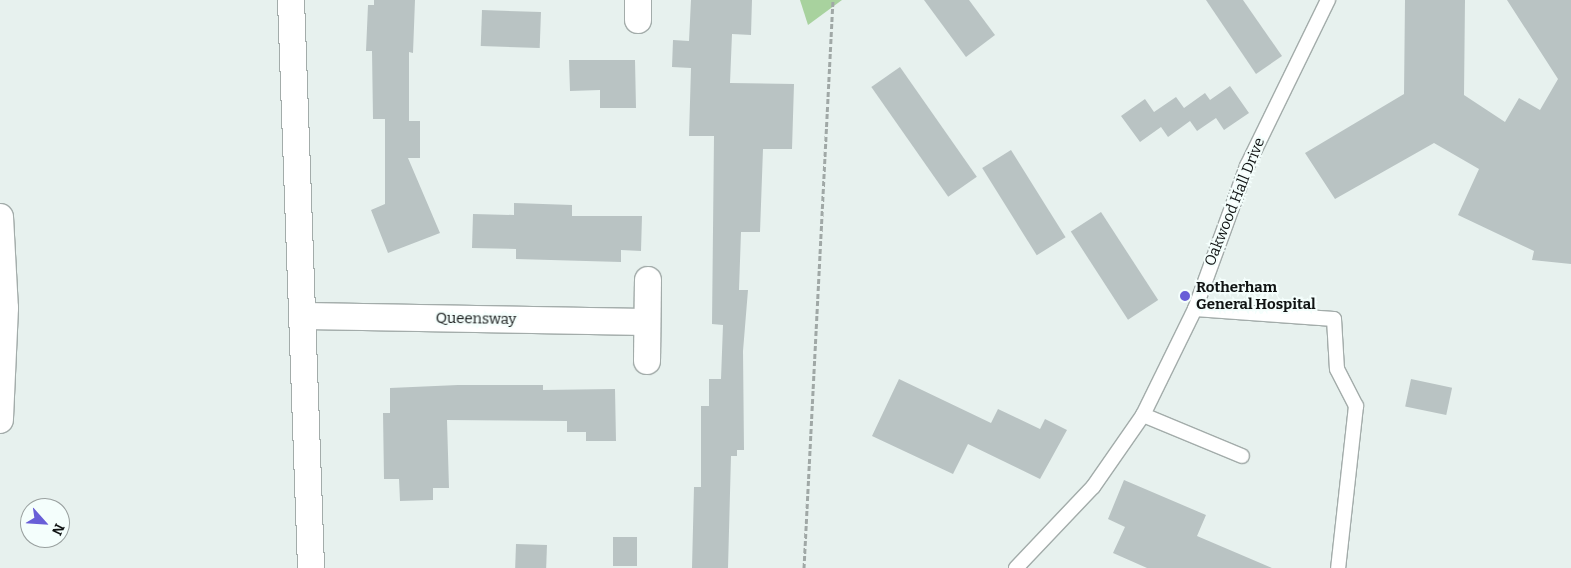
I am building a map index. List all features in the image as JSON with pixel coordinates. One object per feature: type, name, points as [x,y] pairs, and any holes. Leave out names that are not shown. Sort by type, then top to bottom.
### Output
[{"type":"street","points":[[291,0],[305,316],[311,568]]},
{"type":"street","points":[[0,217],[5,308],[0,420]]},
{"type":"street","points":[[647,361],[648,280]]},
{"type":"street","name":"Queensway","points":[[305,316],[647,322]]},
{"type":"lane","name":"Oakwood Hall Drive","points":[[1016,568],[1093,487],[1143,415],[1195,309],[1247,166],[1328,0]]},
{"type":"lane","points":[[1195,309],[1334,319],[1337,370],[1356,406],[1338,568]]},
{"type":"lane","points":[[1143,415],[1242,456]]},
{"type":"path","points":[[804,568],[833,0]]},
{"type":"green space","points":[[800,0],[842,0],[808,25]]},
{"type":"building","points":[[374,0],[415,0],[413,53],[409,52],[409,121],[420,121],[420,158],[408,158],[440,233],[388,253],[371,210],[385,204],[385,119],[373,119],[372,51],[366,51],[368,5],[374,5]]},
{"type":"building","points":[[691,0],[752,0],[751,35],[732,34],[730,83],[794,84],[792,149],[763,149],[760,232],[741,232],[739,290],[748,290],[743,351],[744,450],[737,450],[737,456],[731,456],[728,568],[692,568],[694,487],[701,487],[701,406],[709,406],[709,379],[721,379],[723,325],[712,324],[714,136],[689,136],[691,68],[672,67],[673,40],[689,41]]},
{"type":"building","points":[[924,0],[969,0],[995,35],[966,57]]},
{"type":"building","points":[[1206,0],[1243,0],[1282,56],[1256,74]]},
{"type":"building","points":[[1405,0],[1465,0],[1464,95],[1505,122],[1519,98],[1540,110],[1558,79],[1507,0],[1571,0],[1571,264],[1532,260],[1534,251],[1458,215],[1479,169],[1434,143],[1335,199],[1305,153],[1404,94]]},
{"type":"building","points":[[482,10],[541,12],[540,48],[481,46]]},
{"type":"building","points":[[569,60],[635,60],[636,108],[600,108],[600,90],[570,91]]},
{"type":"building","points":[[900,67],[977,177],[948,197],[871,87]]},
{"type":"building","points":[[1230,86],[1249,113],[1224,130],[1216,118],[1197,131],[1190,121],[1168,137],[1161,127],[1140,142],[1121,116],[1145,99],[1154,112],[1176,97],[1184,108],[1205,93],[1210,100]]},
{"type":"building","points":[[1011,150],[1066,237],[1037,255],[982,168]]},
{"type":"building","points":[[514,203],[572,205],[572,216],[642,216],[641,251],[621,250],[621,262],[516,259],[516,249],[472,248],[473,214],[514,215]]},
{"type":"building","points":[[1101,212],[1158,300],[1128,320],[1071,232]]},
{"type":"building","points":[[899,379],[991,423],[998,409],[1040,429],[1045,419],[1067,430],[1040,479],[968,444],[953,474],[872,436]]},
{"type":"building","points":[[1411,379],[1452,388],[1446,415],[1405,406]]},
{"type":"building","points":[[458,385],[543,385],[543,390],[615,389],[616,441],[586,441],[586,432],[567,432],[567,421],[447,420],[449,488],[433,488],[433,500],[400,501],[399,479],[384,479],[383,413],[390,413],[390,388]]},
{"type":"building","points":[[1124,480],[1206,515],[1197,536],[1272,568],[1147,568],[1113,553],[1125,527],[1108,519]]},
{"type":"building","points":[[613,537],[637,537],[637,566],[613,566]]},
{"type":"building","points":[[516,544],[547,545],[546,568],[515,568]]},
{"type":"place","name":"Rotherham General Hospital","points":[[1185,296]]}]
